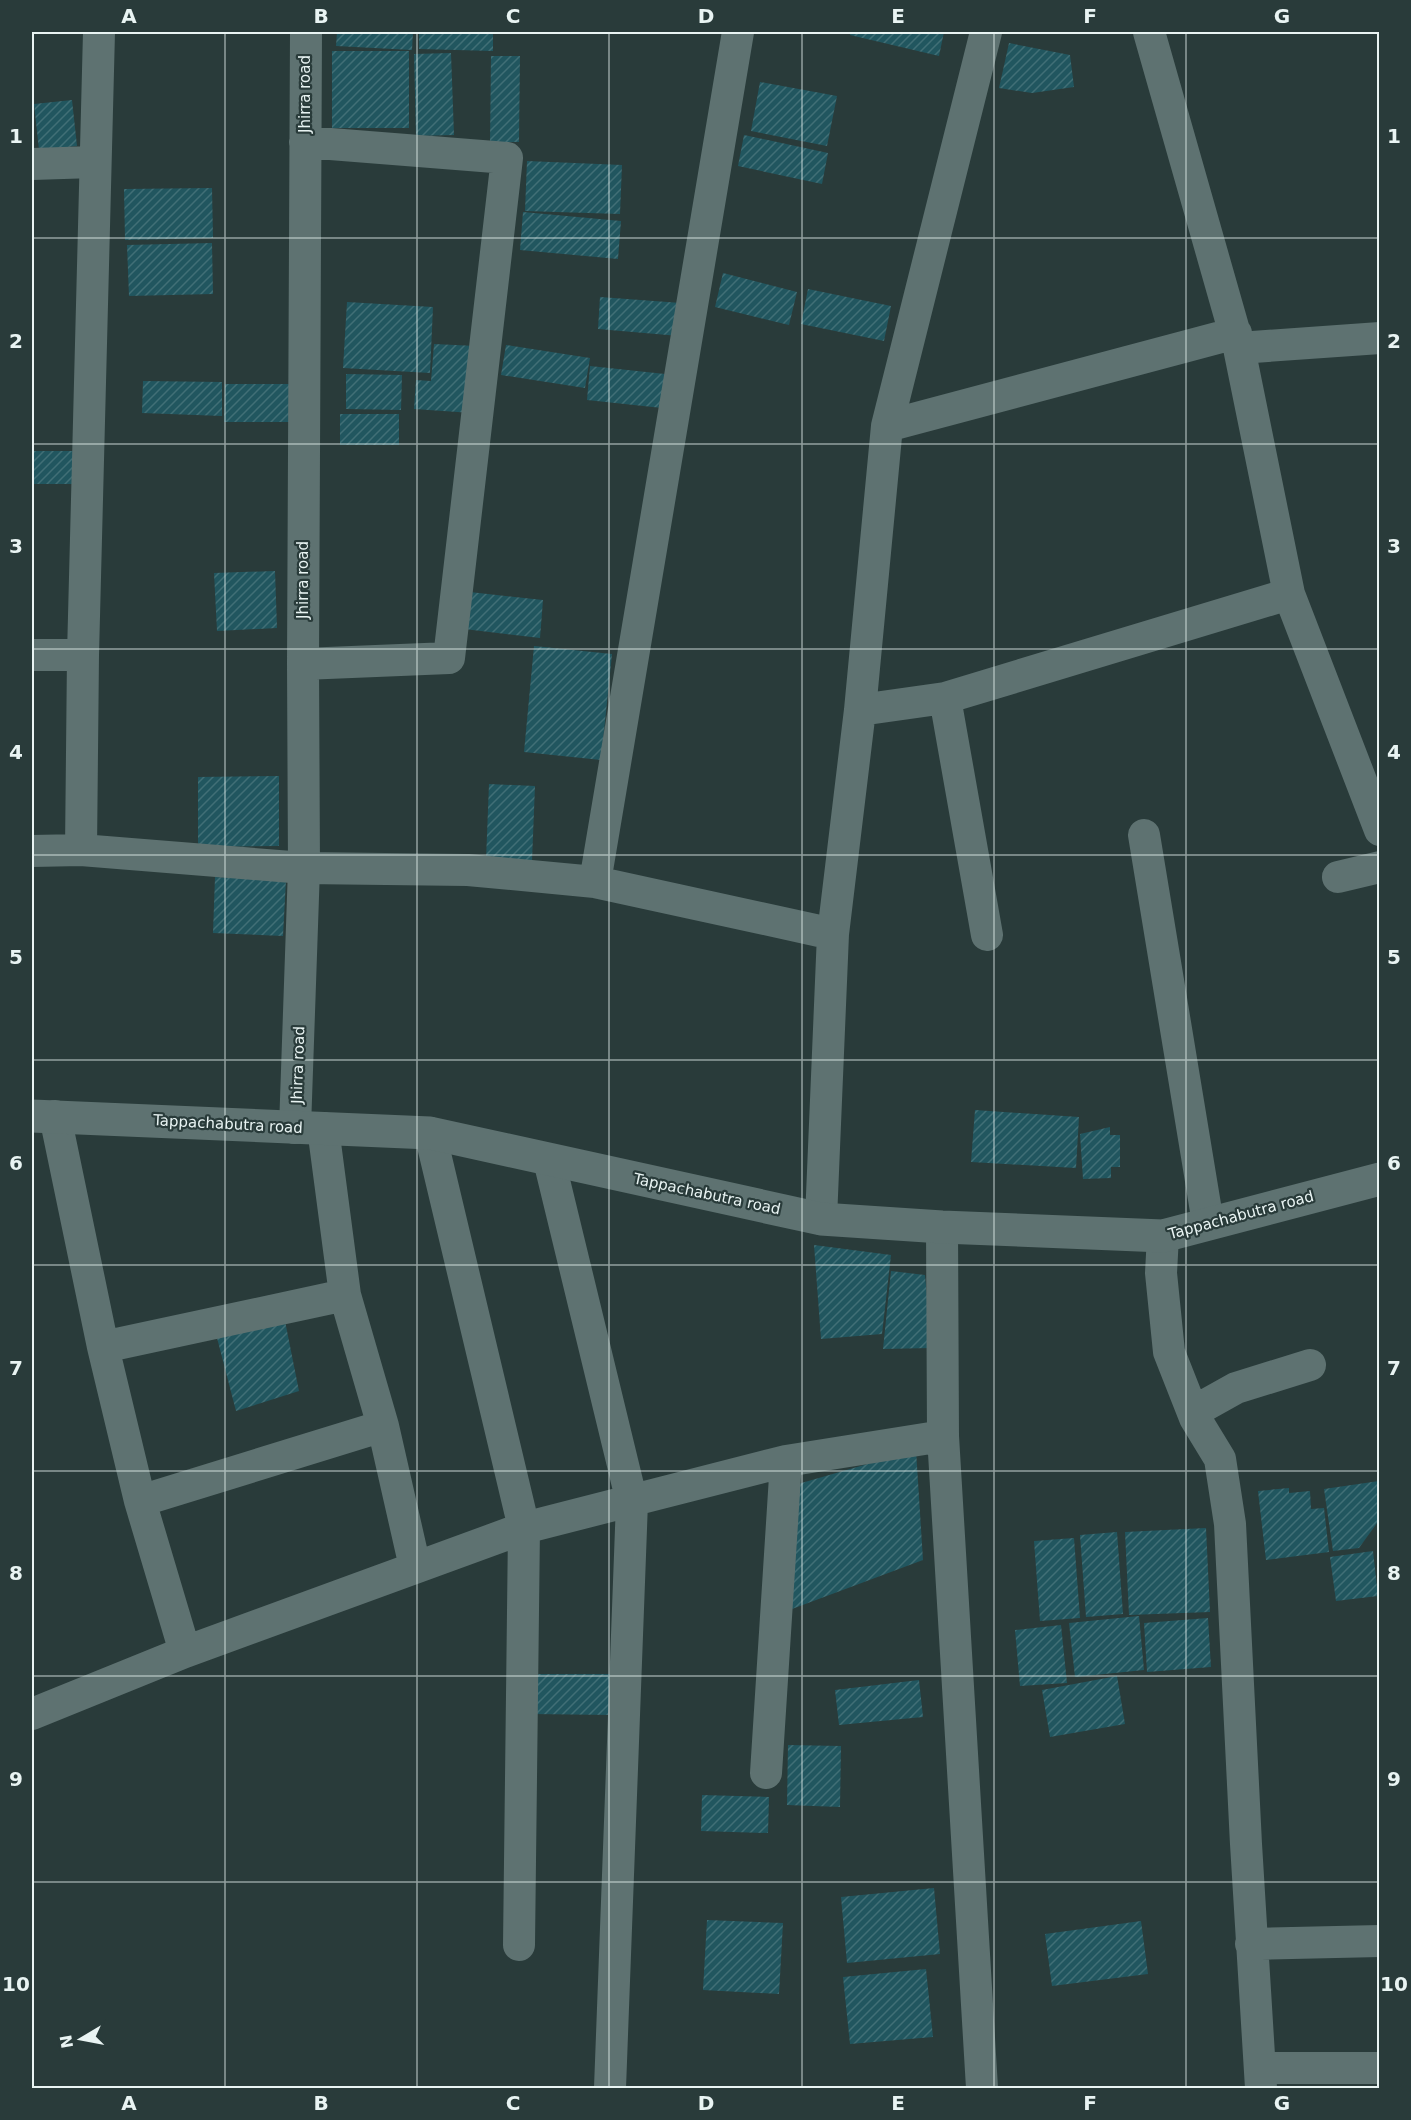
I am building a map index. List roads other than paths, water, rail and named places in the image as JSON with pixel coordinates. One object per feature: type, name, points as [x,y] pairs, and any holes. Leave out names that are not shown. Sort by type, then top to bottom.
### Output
[{"type":"main road","name":"Tappachabutra road","points":[[43,1116],[430,1133],[821,1219],[942,1227],[1163,1236],[1380,1179]]},
{"type":"street","points":[[81,850],[83,655],[99,32]]},
{"type":"street","name":"Jhirra road","points":[[306,32],[303,664],[309,1128],[345,1295],[383,1426],[416,1567]]},
{"type":"street","points":[[595,882],[736,32]]},
{"type":"street","points":[[821,1219],[832,934],[860,710],[887,426],[986,32]]},
{"type":"street","points":[[1149,32],[1238,341],[1289,594],[1380,830]]},
{"type":"street","points":[[303,664],[449,658],[507,158],[305,141]]},
{"type":"street","points":[[32,164],[94,162]]},
{"type":"street","points":[[887,426],[1238,341],[1380,338]]},
{"type":"street","points":[[860,710],[945,698],[1289,594]]},
{"type":"street","points":[[32,654],[83,655]]},
{"type":"street","points":[[945,698],[987,935]]},
{"type":"street","points":[[1144,835],[1208,1223]]},
{"type":"street","points":[[32,851],[81,850],[304,868],[468,870],[595,882],[832,934]]},
{"type":"street","points":[[1338,877],[1380,867]]},
{"type":"street","points":[[43,1116],[140,1501],[184,1652]]},
{"type":"street","points":[[430,1133],[524,1528],[519,1945]]},
{"type":"street","points":[[549,1160],[632,1502],[610,2088]]},
{"type":"street","points":[[942,1227],[943,1436],[982,2088]]},
{"type":"street","points":[[1163,1236],[1161,1273],[1168,1352],[1193,1412],[1220,1459],[1230,1524],[1260,2078],[1380,2068]]},
{"type":"street","points":[[103,1347],[345,1295]]},
{"type":"street","points":[[1193,1412],[1236,1388],[1310,1365]]},
{"type":"street","points":[[140,1501],[383,1426]]},
{"type":"street","points":[[32,1714],[184,1652],[524,1528],[786,1461],[943,1436]]},
{"type":"street","points":[[766,1773],[786,1461]]},
{"type":"street","points":[[1251,1944],[1380,1941]]}]
